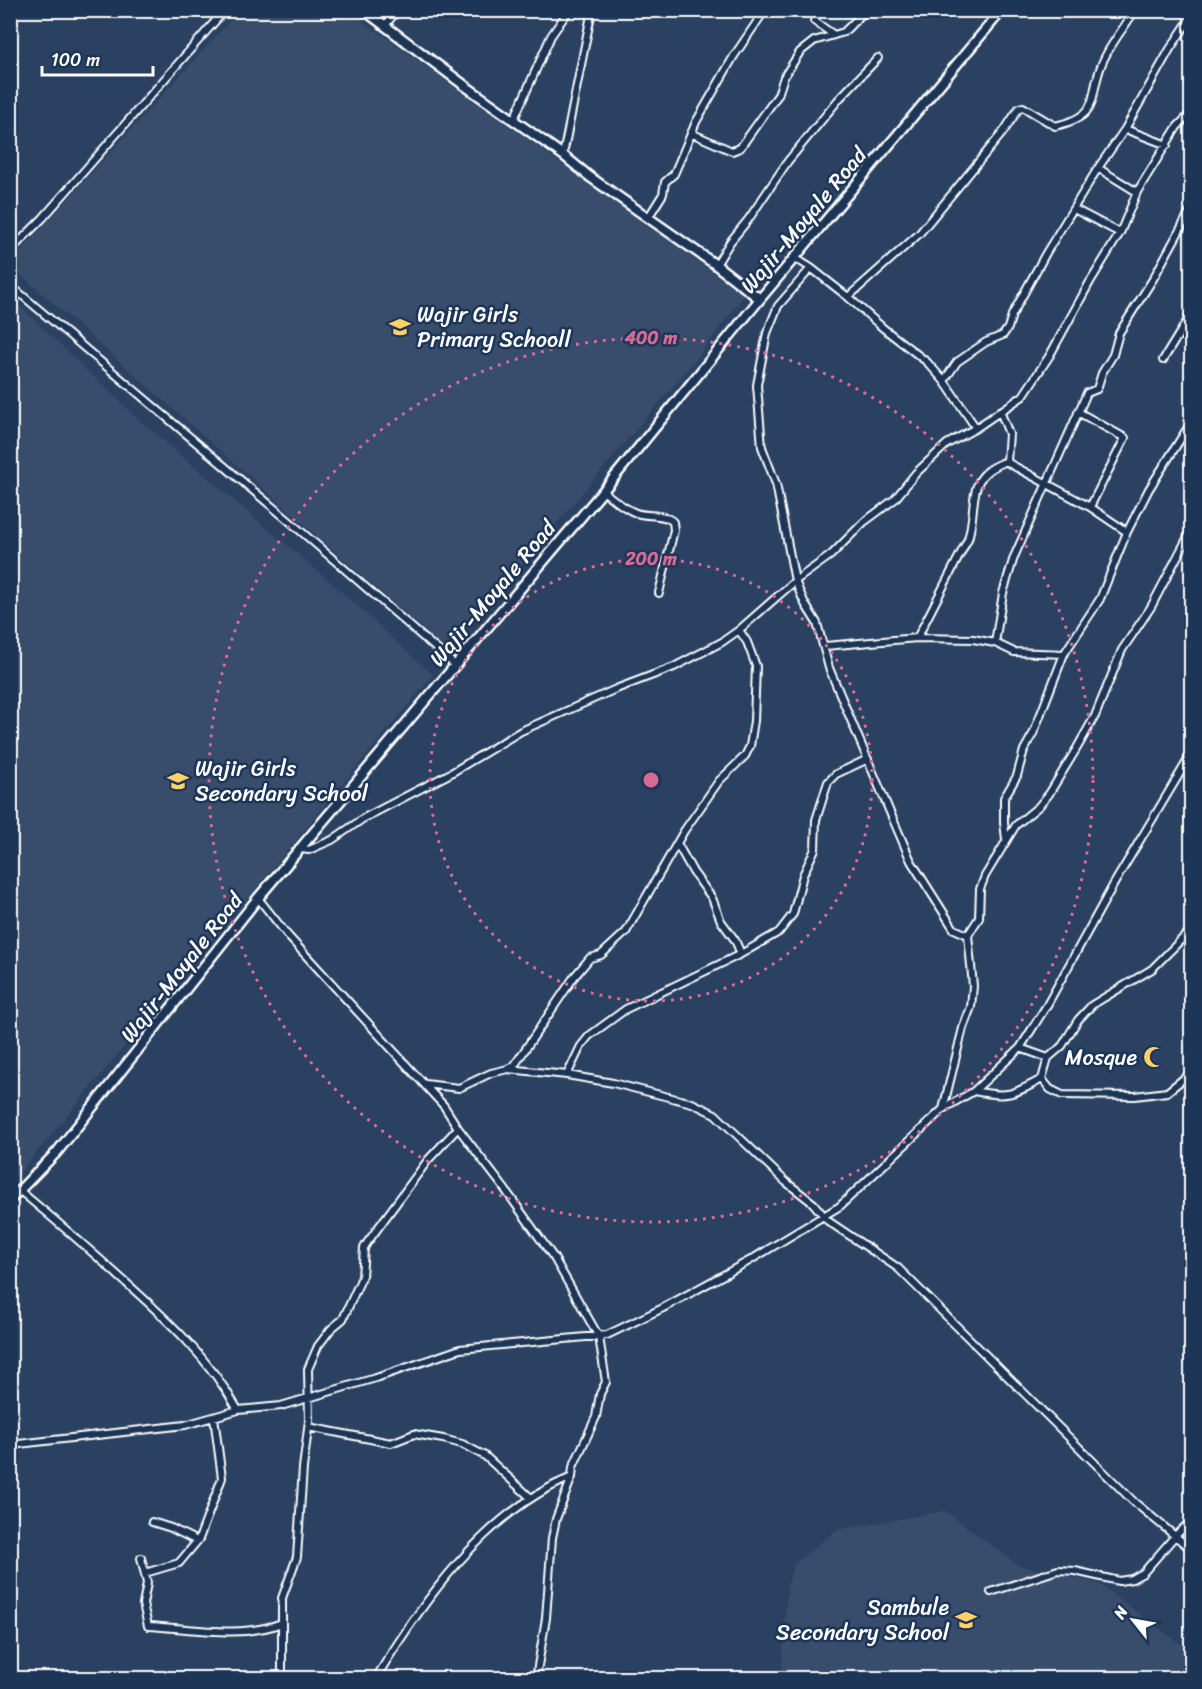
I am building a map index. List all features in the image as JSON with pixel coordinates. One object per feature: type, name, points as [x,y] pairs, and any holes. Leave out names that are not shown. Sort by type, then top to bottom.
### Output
[{"type":"main road","points":[[364,10],[464,85],[563,154],[590,177],[760,298]]},
{"type":"main road","name":"Wajir-Moyale Road","points":[[10,1200],[57,1152],[258,898],[603,490],[760,298],[1002,10]]},
{"type":"street","points":[[10,251],[43,218],[225,10]]},
{"type":"street","points":[[385,25],[398,10]]},
{"type":"street","points":[[514,119],[551,36],[569,10]]},
{"type":"street","points":[[563,154],[592,10]]},
{"type":"street","points":[[648,218],[663,194],[665,182],[674,174],[691,133],[734,56],[765,10]]},
{"type":"street","points":[[818,10],[814,21],[834,35]]},
{"type":"street","points":[[691,133],[732,151],[740,148],[778,95],[784,77],[800,52],[813,41],[844,32],[866,10]]},
{"type":"street","points":[[848,297],[919,234],[1004,131],[1019,108],[1023,107],[1055,126],[1065,124],[1086,113],[1093,103],[1101,64],[1135,10]]},
{"type":"street","points":[[944,381],[957,362],[986,342],[1003,335],[1008,328],[1012,315],[1046,253],[1098,168],[1125,129],[1190,13]]},
{"type":"street","points":[[716,265],[788,161],[839,99],[878,58]]},
{"type":"street","points":[[300,849],[309,850],[332,840],[364,818],[451,773],[521,731],[616,689],[674,667],[722,642],[795,581],[831,555],[864,522],[895,499],[916,473],[947,444],[976,428],[1023,396],[1050,355],[1120,233],[1137,192],[1177,127],[1191,112]]},
{"type":"street","points":[[1125,129],[1167,146]]},
{"type":"street","points":[[1098,168],[1137,192]]},
{"type":"street","points":[[995,643],[1008,575],[1046,483],[1088,393],[1097,389],[1102,373],[1113,355],[1119,333],[1153,279],[1191,208]]},
{"type":"street","points":[[1074,209],[1120,233]]},
{"type":"street","points":[[795,258],[848,297],[927,362],[944,381],[976,428]]},
{"type":"street","points":[[811,268],[778,306],[767,333],[757,385],[762,447],[776,484],[795,581],[805,604],[817,623],[825,646],[829,668],[911,861],[954,929],[968,935]]},
{"type":"street","points":[[10,285],[288,520],[455,665]]},
{"type":"street","points":[[1162,360],[1191,313]]},
{"type":"street","points":[[1000,411],[1009,434],[1007,461]]},
{"type":"street","points":[[1078,412],[1125,438],[1090,507]]},
{"type":"street","points":[[1006,839],[1004,798],[1017,776],[1024,750],[1064,654],[1100,599],[1127,532],[1149,489],[1191,421]]},
{"type":"street","points":[[916,638],[968,539],[974,522],[974,496],[981,476],[992,466],[1007,461],[1090,507],[1127,532]]},
{"type":"street","points":[[603,490],[618,504],[636,513],[671,519],[673,522],[675,530],[659,593]]},
{"type":"street","points":[[943,1109],[957,1047],[971,1007],[973,986],[968,935],[979,918],[980,889],[1006,839],[1016,825],[1039,806],[1049,794],[1077,748],[1099,707],[1122,650],[1151,607],[1191,528]]},
{"type":"street","points":[[508,1069],[518,1061],[574,977],[590,958],[602,955],[626,932],[684,831],[720,781],[745,756],[750,746],[756,696],[756,666],[739,630]]},
{"type":"street","points":[[825,646],[916,638],[973,639],[995,643],[1014,652],[1064,654]]},
{"type":"street","points":[[10,1445],[185,1425],[238,1410],[281,1406],[399,1371],[460,1350],[599,1337],[663,1308],[726,1274],[840,1206],[943,1109],[974,1091],[1020,1048],[1052,997],[1115,882],[1191,753]]},
{"type":"street","points":[[567,1075],[581,1046],[589,1036],[626,1009],[741,954],[779,932],[793,914],[803,875],[815,849],[816,820],[824,799],[825,789],[836,774],[868,759]]},
{"type":"street","points":[[678,845],[693,872],[712,898],[721,921],[735,940],[741,954]]},
{"type":"street","points":[[258,898],[289,937],[444,1106],[554,1258],[599,1337],[606,1382],[600,1394],[596,1417],[573,1467],[572,1477],[556,1519],[552,1538],[546,1618],[537,1678]]},
{"type":"street","points":[[974,1091],[998,1096],[1019,1092],[1042,1079],[1048,1058],[1062,1046],[1078,1020],[1092,1005],[1152,969],[1191,929]]},
{"type":"street","points":[[1020,1048],[1048,1058]]},
{"type":"street","points":[[425,1084],[459,1088],[491,1073],[508,1069],[567,1075],[613,1083],[692,1103],[715,1114],[786,1182],[824,1214],[831,1224],[898,1268],[1022,1389],[1112,1482],[1191,1550]]},
{"type":"street","points":[[1042,1079],[1050,1089],[1062,1095],[1125,1096],[1167,1092],[1191,1072]]},
{"type":"street","points":[[282,1678],[282,1599],[297,1557],[303,1468],[309,1427],[308,1369],[318,1346],[343,1319],[362,1277],[364,1248],[428,1160],[458,1128]]},
{"type":"street","points":[[19,1190],[63,1226],[191,1343],[224,1385],[238,1410]]},
{"type":"street","points":[[145,1573],[179,1563],[197,1541],[222,1478],[214,1417]]},
{"type":"street","points":[[309,1427],[391,1443],[414,1434],[462,1444],[486,1456],[531,1498]]},
{"type":"street","points":[[376,1678],[429,1599],[474,1546],[531,1498],[549,1486],[572,1477]]},
{"type":"street","points":[[991,1592],[1058,1570],[1075,1571],[1119,1581],[1132,1579],[1143,1573],[1191,1520]]},
{"type":"street","points":[[152,1522],[171,1528],[197,1541]]},
{"type":"street","points":[[141,1558],[147,1583],[143,1604],[148,1626],[233,1632],[266,1628],[282,1623]]},
{"type":"shaded area","name":"Wajir Girls Primary Schooll","points":[[347,10],[744,295],[697,358],[448,651],[11,266],[11,262],[239,11]]},
{"type":"shaded area","name":"Wajir Girls Secondary School","points":[[11,298],[138,419],[335,586],[433,675],[11,1183]]},
{"type":"shaded area","name":"Sambule Secondary School","points":[[945,1511],[1018,1565],[1099,1584],[1191,1652],[1191,1678],[781,1678],[787,1588],[794,1564],[837,1530]]},
{"type":"place","name":"Wajir Girls Primary Schooll","points":[[400,327]]},
{"type":"place","name":"Wajir Girls Secondary School","points":[[178,781]]},
{"type":"place","name":"Mosque","points":[[1154,1057]]},
{"type":"place","name":"Sambule Secondary School","points":[[966,1620]]}]
